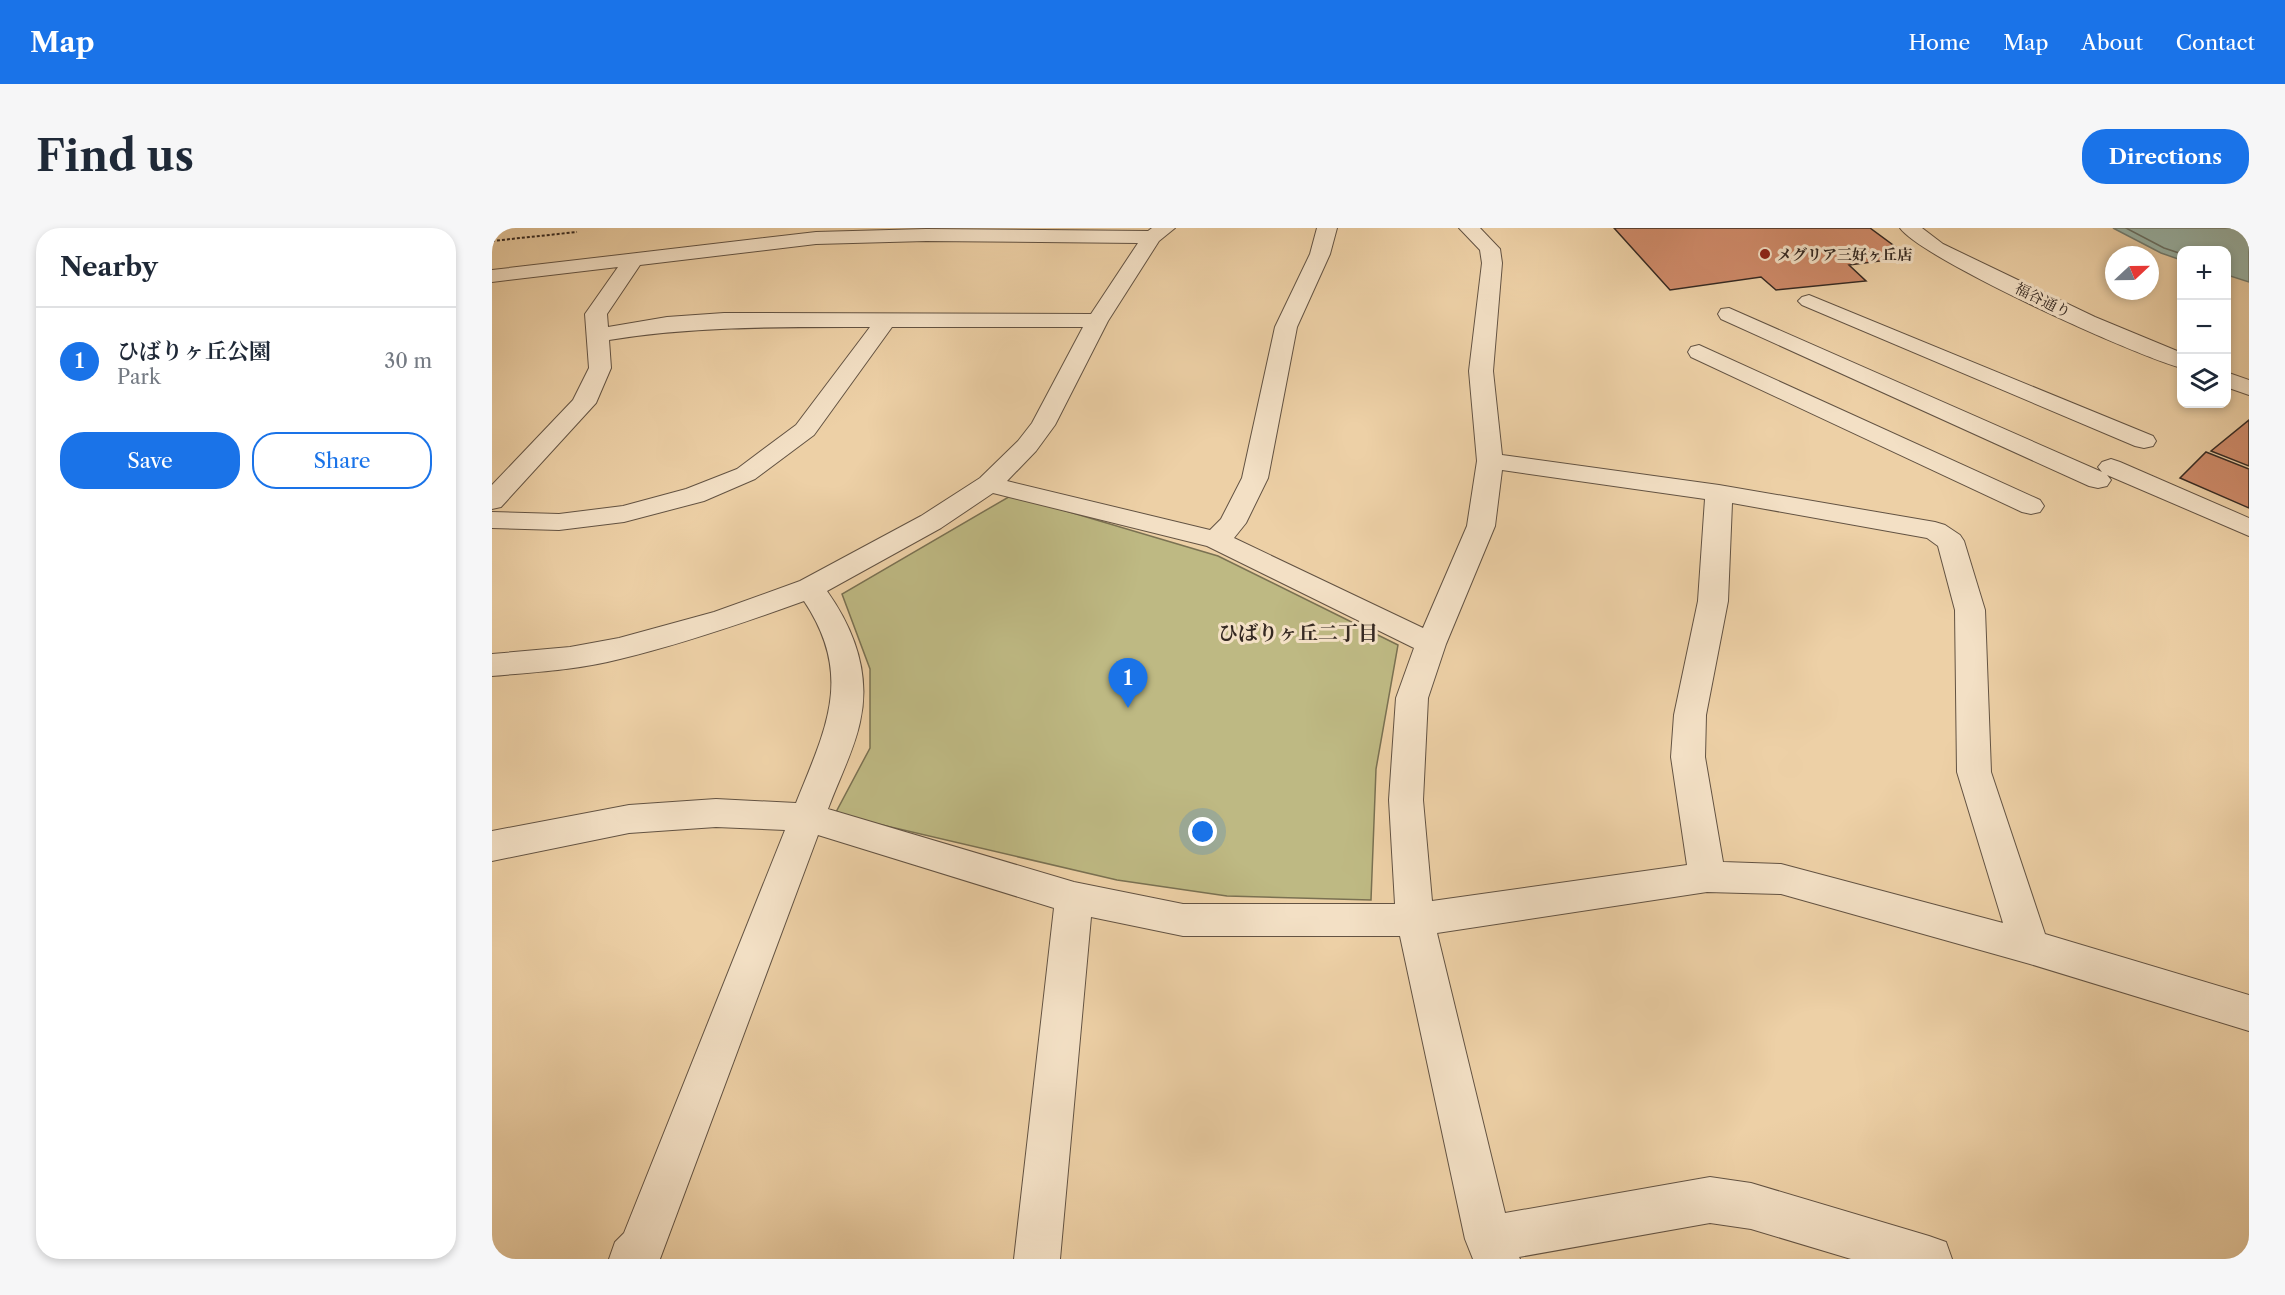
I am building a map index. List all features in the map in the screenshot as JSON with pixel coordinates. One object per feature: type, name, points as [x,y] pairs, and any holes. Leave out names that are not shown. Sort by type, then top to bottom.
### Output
[{"type":"street","points":[[1216,540],[1232,523],[1255,478],[1286,327],[1320,254],[1327,228]]},
{"type":"street","points":[[1469,228],[1490,249],[1492,263],[1481,371],[1490,461],[1481,526],[1431,644],[1412,698],[1406,800],[1415,920],[1492,1249],[1710,1200],[1751,1206],[1929,1259]]},
{"type":"street","name":"福谷通り","points":[[1910,228],[1936,248],[2087,322],[2177,359]]},
{"type":"street","points":[[492,276],[816,238],[1159,232]]},
{"type":"street","points":[[492,665],[570,658],[619,649],[724,619],[810,588],[931,522],[989,484],[1017,460],[1043,425],[1097,321],[1159,232]]},
{"type":"street","points":[[492,501],[584,403],[600,368],[596,314],[634,259]]},
{"type":"street","points":[[1809,301],[2144,441]]},
{"type":"street","points":[[1729,314],[2104,473],[2249,528]]},
{"type":"street","points":[[492,520],[559,522],[606,517],[667,503],[746,474],[805,430],[886,320]]},
{"type":"street","points":[[597,335],[693,322],[1097,321]]},
{"type":"street","points":[[1699,352],[2031,506]]},
{"type":"street","points":[[2231,381],[2249,388]]},
{"type":"street","points":[[1490,461],[1719,493],[1935,531],[1950,541],[1970,610],[1974,772],[2030,947]]},
{"type":"street","points":[[989,484],[1216,540],[1431,644]]},
{"type":"street","points":[[1707,877],[1688,757],[1690,715],[1713,601],[1719,493]]},
{"type":"street","points":[[632,1259],[641,1249],[844,722],[848,678],[843,649],[834,621],[810,588]]},
{"type":"street","points":[[492,846],[629,819],[716,813],[806,817],[1074,898],[1183,920],[1223,922],[1415,920],[1707,877],[1780,879],[2030,947],[2249,1013]]},
{"type":"street","points":[[1037,1259],[1074,898]]},
{"type":"path","points":[[492,241],[580,232]]},
{"type":"shaded area","points":[[1012,495],[1218,556],[1398,645],[1376,769],[1371,900],[1227,896],[1117,880],[835,814],[870,748],[870,669],[842,594]]},
{"type":"water","points":[[2113,228],[2249,228],[2249,282],[2231,276],[2231,246],[2177,246],[2177,259],[2159,252],[2159,246],[2148,246]]},
{"type":"building","name":"メグリア三好ヶ丘店","points":[[1614,228],[1870,228],[1897,248],[1887,260],[1849,265],[1866,281],[1776,290],[1761,277],[1670,290]]},
{"type":"building","points":[[2249,420],[2249,466],[2211,451]]},
{"type":"building","points":[[2206,452],[2249,469],[2249,508],[2180,478]]},
{"type":"place","name":"メグリア三好ヶ丘店","points":[[1765,254]]},
{"type":"place","name":"ひばりヶ丘公園","points":[[1128,708]]},
{"type":"district","name":"ひばりヶ丘二丁目","points":[[1298,633]]}]
